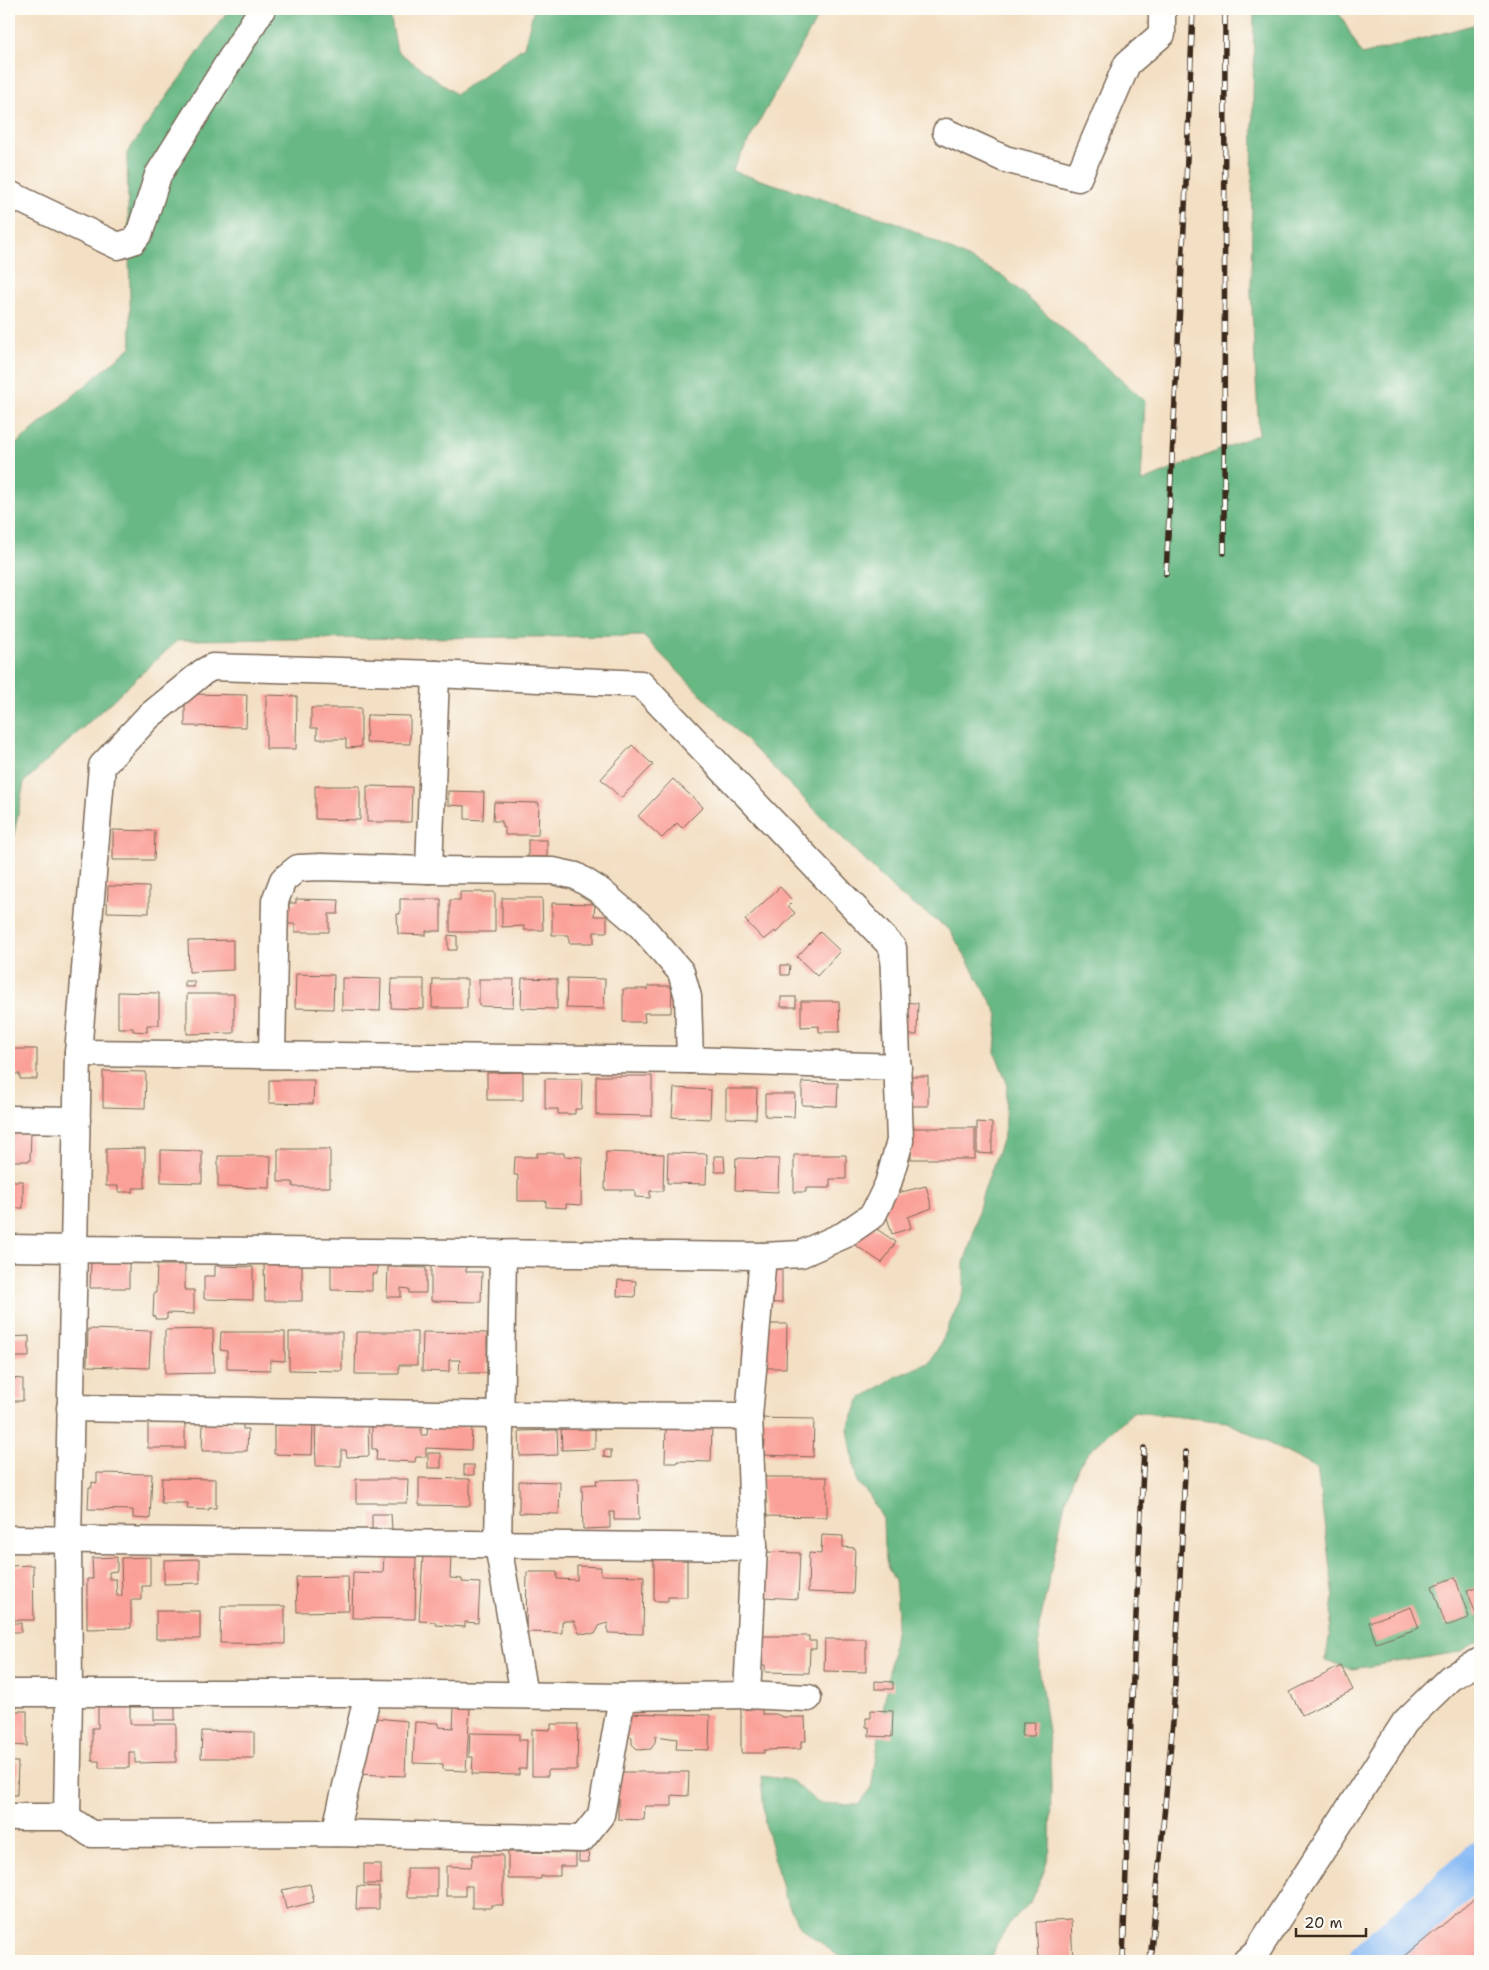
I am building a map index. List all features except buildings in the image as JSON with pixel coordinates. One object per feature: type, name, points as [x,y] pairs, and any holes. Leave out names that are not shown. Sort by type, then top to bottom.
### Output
[{"type":"street","points":[[9,194],[118,246],[134,242],[140,232],[158,175],[262,9]]},
{"type":"street","points":[[946,132],[1005,159],[1078,178],[1127,64],[1162,34],[1162,9]]},
{"type":"street","points":[[9,1248],[74,1249],[503,1254],[763,1256],[801,1254],[844,1235],[874,1215],[888,1184],[900,1141],[893,948],[641,684],[436,674],[212,667],[203,672],[148,717],[102,766],[78,1053],[77,1120],[74,1249],[70,1408],[68,1540],[69,1694],[67,1817]]},
{"type":"street","points":[[429,870],[436,674]]},
{"type":"street","points":[[272,1054],[275,902],[283,880],[298,868],[321,867],[553,871],[576,876],[600,891],[641,926],[681,972],[688,997],[690,1060]]},
{"type":"street","points":[[78,1053],[690,1060],[898,1067]]},
{"type":"street","points":[[9,1119],[77,1120]]},
{"type":"street","points":[[503,1254],[498,1545],[524,1695]]},
{"type":"street","points":[[747,1695],[754,1546],[749,1416],[763,1256]]},
{"type":"street","points":[[70,1408],[500,1415],[749,1416]]},
{"type":"street","points":[[9,1539],[754,1546]]},
{"type":"street","points":[[1246,1961],[1257,1951],[1405,1722],[1450,1678],[1480,1661]]},
{"type":"street","points":[[9,1693],[368,1693],[622,1697],[747,1695],[808,1698]]},
{"type":"street","points":[[335,1834],[368,1693]]},
{"type":"street","points":[[9,1818],[67,1817],[91,1834],[335,1834],[582,1839],[601,1815],[622,1697]]},
{"type":"green space","points":[[229,9],[389,9],[397,51],[456,94],[524,47],[534,9],[822,9],[732,171],[898,223],[1003,276],[1145,401],[1141,482],[1259,434],[1251,292],[1254,9],[1337,9],[1362,55],[1480,23],[1480,1640],[1460,1652],[1352,1669],[1326,1661],[1334,1598],[1317,1468],[1227,1422],[1133,1412],[1088,1453],[1079,1465],[1066,1497],[1039,1628],[1039,1668],[1050,1747],[1050,1848],[1045,1869],[1031,1902],[1011,1921],[996,1945],[991,1961],[845,1961],[800,1927],[784,1896],[765,1823],[761,1776],[791,1780],[818,1803],[858,1805],[871,1789],[898,1613],[895,1581],[887,1566],[883,1519],[869,1495],[857,1482],[848,1429],[859,1400],[895,1377],[930,1362],[941,1343],[964,1291],[964,1263],[982,1196],[1004,1135],[1007,1083],[995,1052],[998,1014],[950,930],[897,893],[643,636],[178,640],[24,782],[9,861],[9,450],[131,347],[127,153]]},
{"type":"waterway","points":[[1369,1961],[1480,1863]]},
{"type":"railway","points":[[1166,574],[1185,208],[1193,9]]},
{"type":"railway","points":[[1224,553],[1225,9]]},
{"type":"railway","points":[[1123,1961],[1131,1720],[1144,1448]]},
{"type":"railway","points":[[1150,1961],[1173,1722],[1186,1452]]}]
